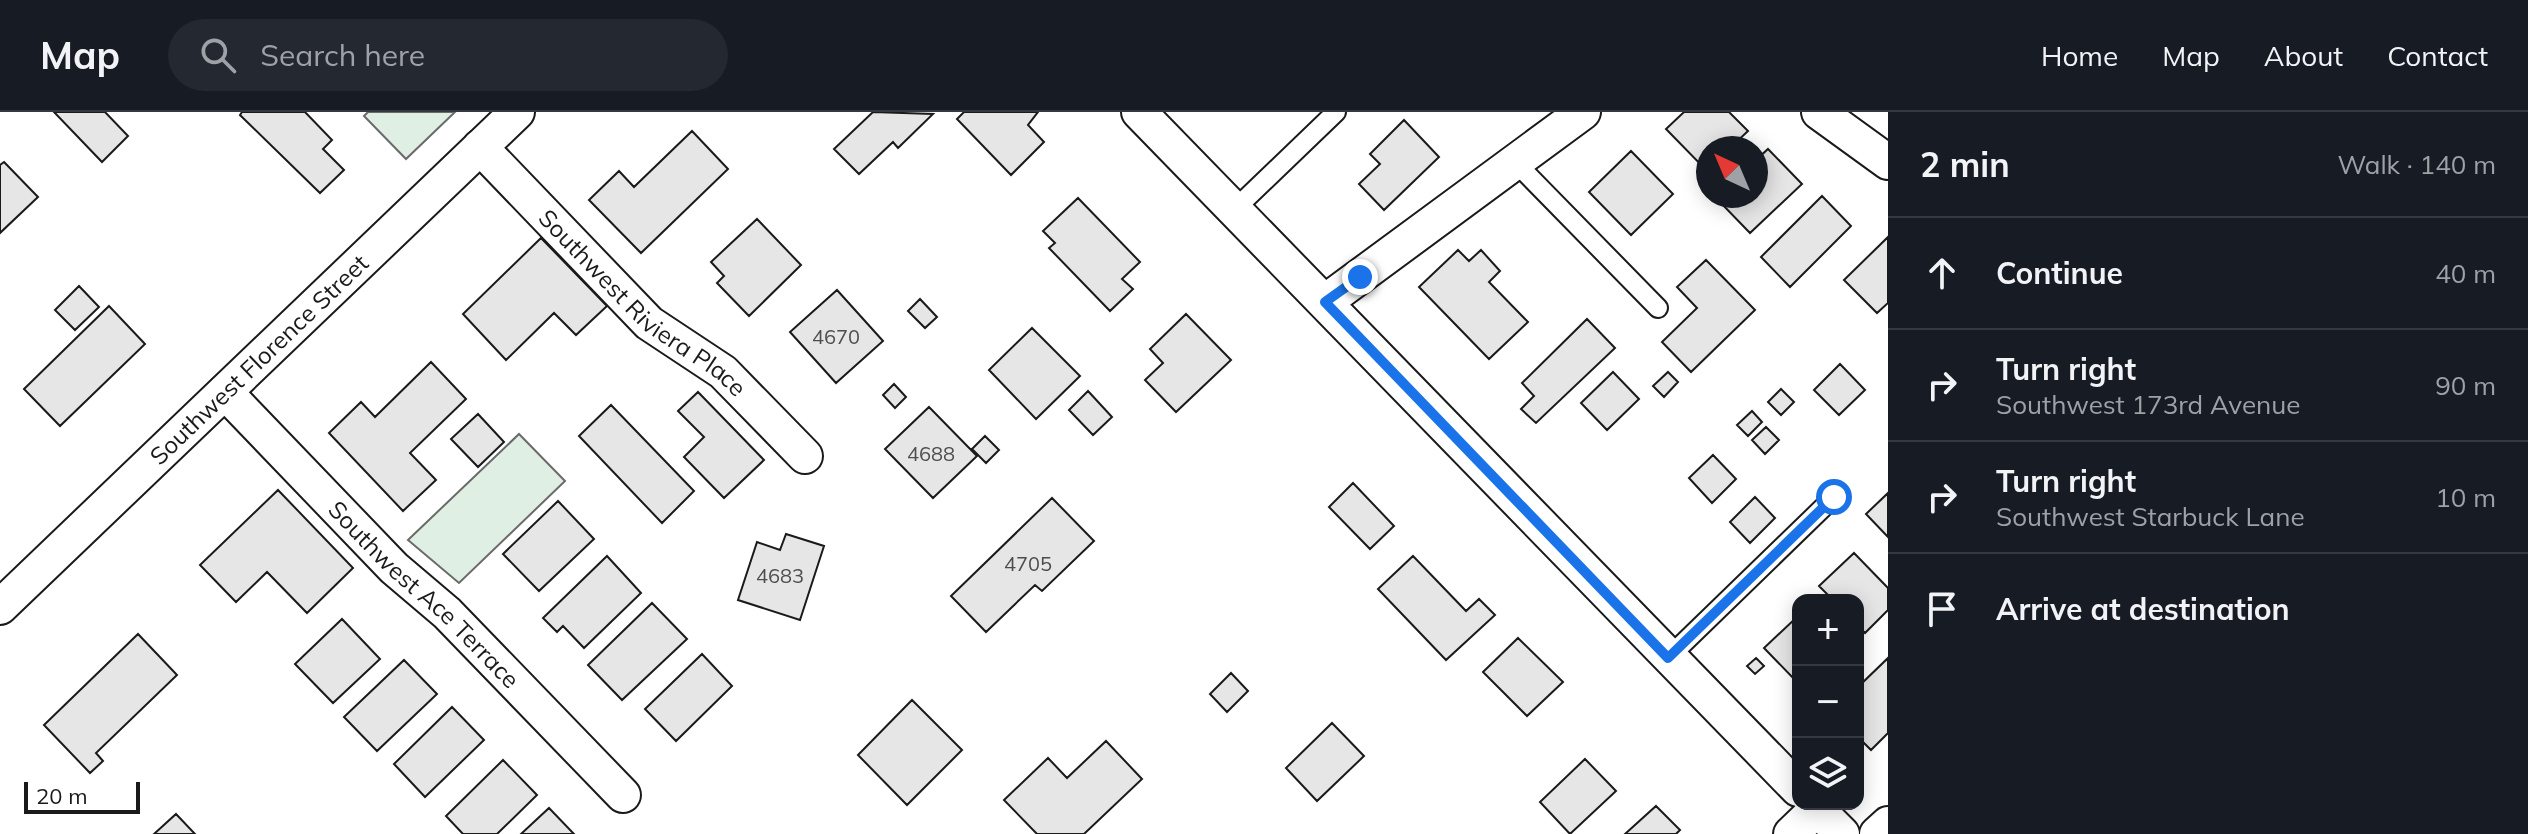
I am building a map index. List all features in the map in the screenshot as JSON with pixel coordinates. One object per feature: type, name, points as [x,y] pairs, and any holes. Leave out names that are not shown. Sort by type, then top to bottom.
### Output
[{"type":"street","name":"Southwest Florence Street","points":[[0,607],[517,112]]},
{"type":"street","points":[[1139,112],[1792,784]]},
{"type":"street","points":[[1325,302],[1583,112]]},
{"type":"street","points":[[1819,112],[1888,162]]},
{"type":"street","name":"Southwest Riviera Place","points":[[480,147],[649,323],[723,372],[805,456]]},
{"type":"street","name":"Southwest Ace Terrace","points":[[225,392],[394,568],[447,613],[623,795]]},
{"type":"street","points":[[1791,834],[1804,810]]},
{"type":"street","points":[[1818,810],[1842,834]]},
{"type":"street","points":[[1877,834],[1888,824]]},
{"type":"lane","points":[[1234,210],[1336,112]]},
{"type":"lane","points":[[1514,161],[1658,308]]},
{"type":"lane","points":[[1668,658],[1834,497]]},
{"type":"green space","points":[[368,112],[455,112],[406,159],[364,116]]},
{"type":"green space","points":[[519,434],[565,481],[459,583],[408,540]]},
{"type":"building","points":[[54,112],[105,112],[128,136],[102,162]]},
{"type":"building","points":[[242,112],[305,112],[332,140],[323,149],[344,170],[320,193],[240,115]]},
{"type":"building","points":[[873,112],[933,114],[898,148],[893,142],[859,174],[834,149]]},
{"type":"building","points":[[964,112],[1038,112],[1028,125],[1044,142],[1011,175],[957,119]]},
{"type":"building","points":[[1684,112],[1729,112],[1748,131],[1743,136],[1696,136],[1696,160],[1666,129]]},
{"type":"building","points":[[1404,120],[1439,157],[1384,210],[1359,184],[1380,164],[1370,154]]},
{"type":"building","points":[[692,131],[728,169],[641,253],[589,200],[619,171],[634,187]]},
{"type":"building","points":[[1768,149],[1802,184],[1750,233],[1726,208],[1768,208]]},
{"type":"building","points":[[1631,151],[1673,194],[1631,235],[1589,192]]},
{"type":"building","points":[[4,162],[38,197],[0,233],[0,165]]},
{"type":"building","points":[[1822,196],[1851,226],[1790,287],[1761,257]]},
{"type":"building","points":[[1078,198],[1140,262],[1122,279],[1133,289],[1110,311],[1049,248],[1055,243],[1043,231]]},
{"type":"building","points":[[757,219],[801,265],[749,316],[717,283],[724,276],[711,262]]},
{"type":"building","points":[[1888,237],[1888,303],[1877,313],[1844,280]]},
{"type":"building","points":[[541,238],[607,306],[576,335],[554,313],[506,360],[463,314]]},
{"type":"building","points":[[1458,250],[1469,261],[1481,250],[1500,271],[1489,282],[1528,322],[1489,359],[1419,287]]},
{"type":"building","points":[[1706,260],[1755,310],[1691,372],[1662,342],[1697,308],[1677,287]]},
{"type":"building","points":[[79,286],[99,307],[75,330],[55,310]]},
{"type":"building","points":[[837,290],[883,341],[836,383],[790,332]]},
{"type":"building","points":[[920,299],[937,317],[925,328],[908,311]]},
{"type":"building","points":[[109,306],[145,344],[60,426],[24,389]]},
{"type":"building","points":[[1186,314],[1231,360],[1176,412],[1145,380],[1163,363],[1150,349]]},
{"type":"building","points":[[1587,319],[1615,348],[1536,423],[1521,409],[1534,396],[1522,383]]},
{"type":"building","points":[[1032,328],[1080,376],[1036,419],[989,370]]},
{"type":"building","points":[[431,362],[466,399],[410,453],[436,480],[403,511],[329,433],[361,402],[375,417]]},
{"type":"building","points":[[1840,364],[1865,390],[1839,415],[1814,390]]},
{"type":"building","points":[[1613,372],[1639,399],[1607,430],[1581,403]]},
{"type":"building","points":[[1668,372],[1678,382],[1664,397],[1653,386]]},
{"type":"building","points":[[894,384],[906,397],[895,408],[883,395]]},
{"type":"building","points":[[1781,389],[1794,402],[1781,415],[1768,402]]},
{"type":"building","points":[[1088,391],[1112,417],[1093,435],[1069,410]]},
{"type":"building","points":[[698,392],[764,460],[724,498],[684,457],[704,437],[678,411]]},
{"type":"building","points":[[611,405],[694,491],[662,523],[579,436]]},
{"type":"building","points":[[929,407],[977,456],[933,498],[885,449]]},
{"type":"building","points":[[1752,411],[1762,422],[1748,436],[1737,425]]},
{"type":"building","points":[[478,414],[504,442],[478,467],[451,439]]},
{"type":"building","points":[[1766,427],[1779,440],[1765,454],[1752,440]]},
{"type":"building","points":[[985,436],[999,450],[986,463],[972,449]]},
{"type":"building","points":[[1713,455],[1736,479],[1712,503],[1689,478]]},
{"type":"building","points":[[1353,483],[1394,526],[1370,549],[1329,507]]},
{"type":"building","points":[[278,490],[353,568],[307,613],[267,572],[236,602],[200,565]]},
{"type":"building","points":[[1888,493],[1888,537],[1866,514]]},
{"type":"building","points":[[1755,497],[1775,518],[1750,543],[1730,522]]},
{"type":"building","points":[[1052,498],[1094,541],[1042,591],[1035,585],[986,632],[951,596]]},
{"type":"building","points":[[558,501],[594,539],[539,591],[503,554]]},
{"type":"building","points":[[786,534],[824,546],[800,620],[738,600],[757,542],[780,550]]},
{"type":"building","points":[[1854,553],[1888,588],[1888,610],[1865,633],[1864,594],[1827,594],[1819,586]]},
{"type":"building","points":[[607,556],[641,593],[584,648],[563,626],[557,632],[543,618]]},
{"type":"building","points":[[1413,556],[1466,611],[1479,599],[1495,615],[1446,660],[1378,589]]},
{"type":"building","points":[[652,603],[687,639],[622,700],[588,665]]},
{"type":"building","points":[[342,619],[380,659],[333,703],[295,664]]},
{"type":"building","points":[[1792,622],[1792,677],[1764,648]]},
{"type":"building","points":[[138,634],[177,675],[96,753],[103,761],[90,773],[44,725]]},
{"type":"building","points":[[1518,638],[1563,682],[1527,716],[1483,672]]},
{"type":"building","points":[[702,654],[732,686],[676,741],[645,709]]},
{"type":"building","points":[[1756,658],[1764,666],[1755,674],[1747,666]]},
{"type":"building","points":[[1888,658],[1888,733],[1871,750],[1864,743],[1864,681]]},
{"type":"building","points":[[404,660],[437,694],[377,751],[344,717]]},
{"type":"building","points":[[1231,673],[1248,691],[1227,712],[1210,694]]},
{"type":"building","points":[[912,700],[962,750],[907,805],[858,755]]},
{"type":"building","points":[[452,707],[484,740],[425,797],[394,764]]},
{"type":"building","points":[[1332,723],[1364,756],[1317,801],[1286,768]]},
{"type":"building","points":[[1106,741],[1142,779],[1084,834],[1037,834],[1004,800],[1048,758],[1067,778]]},
{"type":"building","points":[[1585,759],[1616,791],[1570,834],[1540,802]]},
{"type":"building","points":[[503,760],[537,795],[497,834],[463,834],[446,816]]},
{"type":"building","points":[[1656,806],[1680,830],[1676,834],[1625,834]]},
{"type":"building","points":[[549,808],[574,834],[521,834]]},
{"type":"building","points":[[176,814],[195,834],[154,834]]},
{"type":"route","points":[[1360,277],[1325,302],[1668,658],[1834,497]]}]
